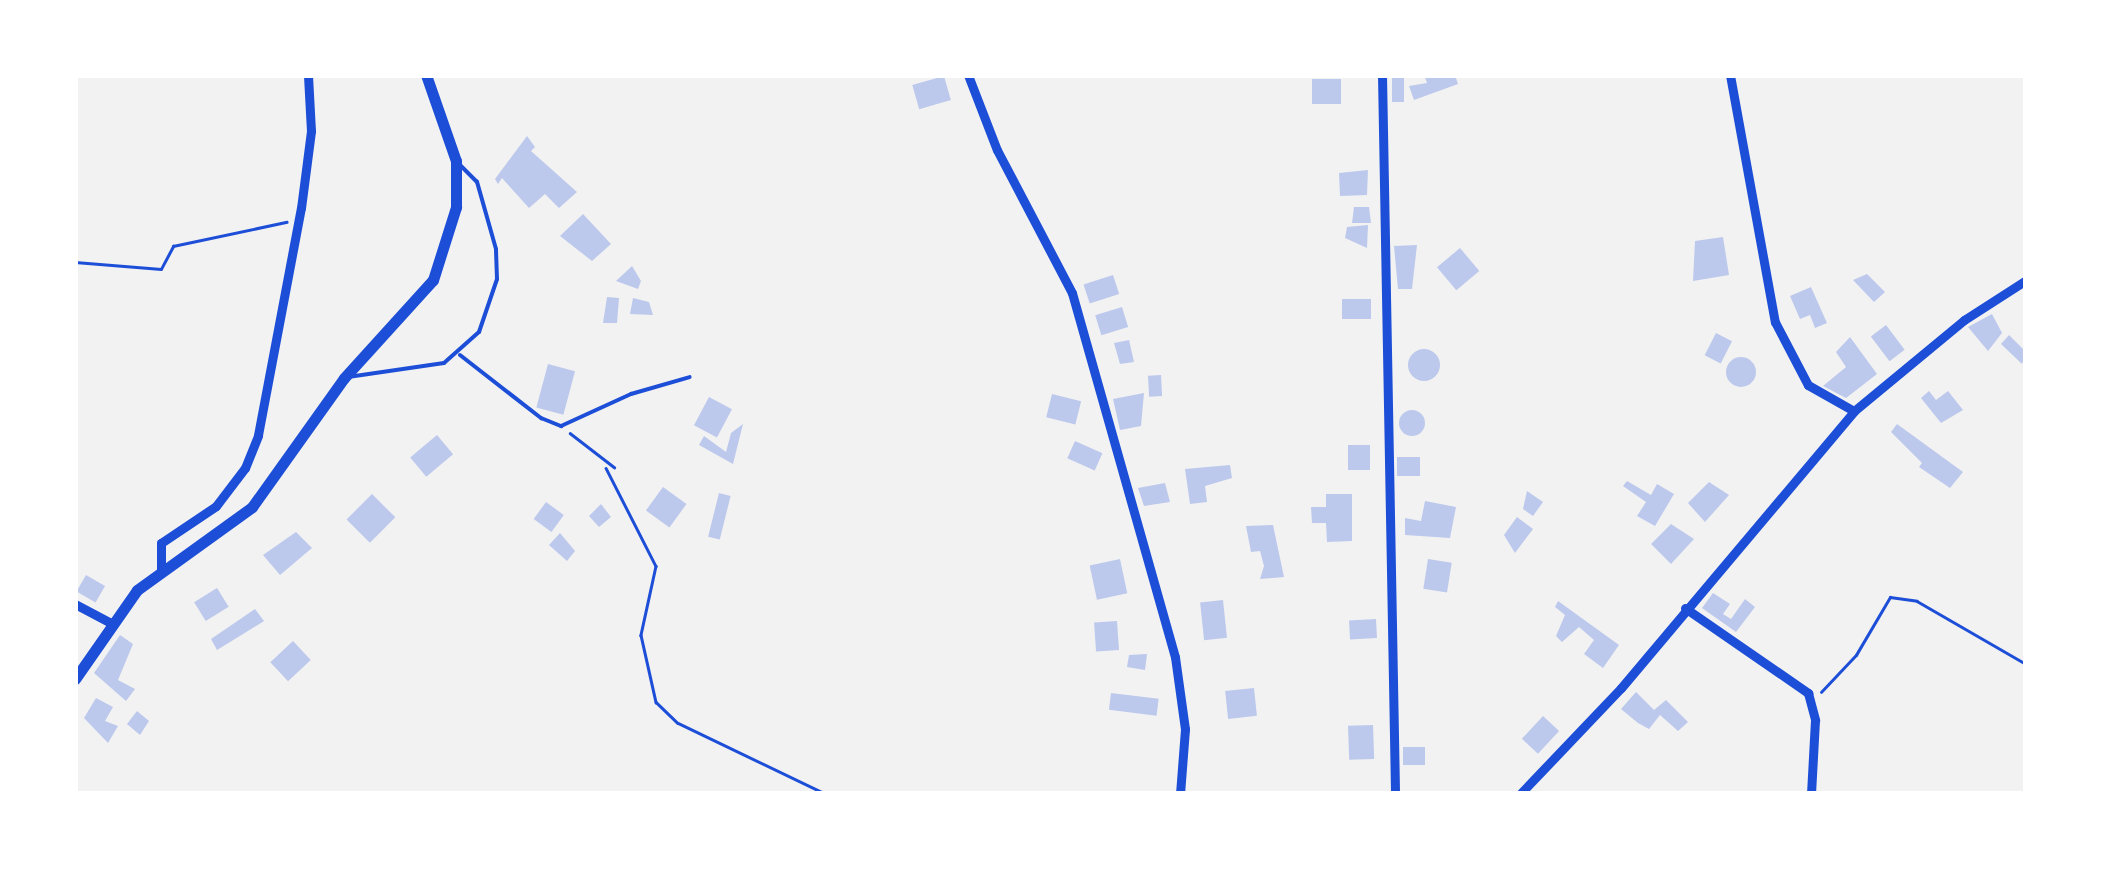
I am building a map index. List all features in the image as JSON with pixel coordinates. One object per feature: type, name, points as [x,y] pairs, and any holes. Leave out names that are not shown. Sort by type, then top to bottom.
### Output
[{"type":"street","points":[[161,571],[161,543],[216,506],[245,468],[258,435],[311,131],[308,75]]},
{"type":"street","points":[[75,679],[109,622],[161,571],[218,538],[252,507],[344,378],[414,307],[448,247],[456,161],[426,75]]},
{"type":"street","points":[[968,75],[997,150],[1072,293],[1175,657],[1185,729],[1180,794]]},
{"type":"street","points":[[1382,75],[1395,794]]},
{"type":"street","points":[[1730,75],[1775,322],[1808,384],[1854,411]]},
{"type":"street","points":[[1520,794],[1621,688],[1684,608],[1854,411],[1964,320],[2026,280]]},
{"type":"street","points":[[75,604],[109,622]]},
{"type":"street","points":[[1684,608],[1793,678],[1813,701],[1811,794]]},
{"type":"lane","points":[[344,378],[418,369],[460,355],[490,309],[496,249],[477,182],[456,161]]},
{"type":"lane","points":[[460,355],[540,418],[561,426],[631,394],[690,376]]},
{"type":"path","points":[[75,262],[161,270],[174,246],[258,223],[298,223]]},
{"type":"path","points":[[561,426],[614,467]]},
{"type":"path","points":[[606,468],[656,566],[641,634],[656,702],[678,723],[826,794]]},
{"type":"path","points":[[1813,701],[1856,655],[1890,596],[1917,600],[2026,664]]},
{"type":"building","points":[[1392,75],[1404,75],[1404,102],[1392,102]]},
{"type":"building","points":[[1424,75],[1455,75],[1458,84],[1414,100],[1409,86],[1427,83]]},
{"type":"building","points":[[944,76],[951,100],[919,109],[912,85]]},
{"type":"building","points":[[1312,79],[1341,79],[1341,104],[1312,104]]},
{"type":"building","points":[[527,136],[535,147],[531,151],[577,192],[559,208],[545,194],[529,208],[502,178],[498,184],[495,179]]},
{"type":"building","points":[[1368,170],[1367,195],[1340,196],[1339,173]]},
{"type":"building","points":[[1354,207],[1369,207],[1371,223],[1352,223]]},
{"type":"building","points":[[583,214],[611,244],[592,261],[560,236]]},
{"type":"building","points":[[1368,225],[1367,248],[1345,238],[1347,227]]},
{"type":"building","points":[[1723,237],[1729,275],[1693,281],[1695,241]]},
{"type":"building","points":[[1417,245],[1412,289],[1398,289],[1394,246]]},
{"type":"building","points":[[1460,248],[1479,271],[1456,290],[1437,267]]},
{"type":"building","points":[[632,266],[641,281],[638,289],[616,281]]},
{"type":"building","points":[[1867,274],[1885,292],[1874,302],[1853,280]]},
{"type":"building","points":[[1113,275],[1119,294],[1090,304],[1084,285]]},
{"type":"building","points":[[1811,287],[1827,323],[1815,328],[1810,315],[1800,319],[1790,296]]},
{"type":"building","points":[[607,297],[619,298],[617,323],[603,323]]},
{"type":"building","points":[[633,298],[649,302],[653,315],[630,314]]},
{"type":"building","points":[[1342,299],[1371,299],[1371,319],[1342,319]]},
{"type":"building","points":[[1122,307],[1128,327],[1101,335],[1095,315]]},
{"type":"building","points":[[1992,314],[2002,333],[1988,351],[1968,327]]},
{"type":"building","points":[[1886,325],[1905,350],[1889,361],[1871,336]]},
{"type":"building","points":[[1716,333],[1732,341],[1721,363],[1705,355]]},
{"type":"building","points":[[2009,335],[2026,352],[2022,364],[2001,344]]},
{"type":"building","points":[[1850,337],[1877,374],[1846,398],[1823,386],[1846,367],[1836,352]]},
{"type":"building","points":[[1129,340],[1134,362],[1120,364],[1114,343]]},
{"type":"building","points":[[1424,349],[1436,353],[1440,365],[1436,377],[1424,381],[1412,377],[1408,365],[1412,353]]},
{"type":"building","points":[[1741,357],[1752,361],[1756,372],[1752,383],[1741,387],[1730,383],[1726,372],[1730,361]]},
{"type":"building","points":[[548,364],[575,371],[563,415],[536,407]]},
{"type":"building","points":[[1161,375],[1162,396],[1149,397],[1148,376]]},
{"type":"building","points":[[1929,391],[1936,400],[1948,391],[1963,410],[1941,423],[1921,398]]},
{"type":"building","points":[[1144,393],[1141,426],[1120,430],[1113,399]]},
{"type":"building","points":[[1052,394],[1081,401],[1075,425],[1046,417]]},
{"type":"building","points":[[709,397],[732,409],[717,437],[694,425]]},
{"type":"building","points":[[1412,410],[1421,414],[1425,423],[1421,432],[1412,436],[1403,432],[1399,423],[1403,414]]},
{"type":"building","points":[[743,424],[733,464],[699,445],[704,436],[726,452],[731,433]]},
{"type":"building","points":[[1897,424],[1963,472],[1950,488],[1919,467],[1922,463],[1891,432]]},
{"type":"building","points":[[437,435],[453,454],[426,477],[410,457]]},
{"type":"building","points":[[1075,441],[1102,453],[1095,471],[1067,458]]},
{"type":"building","points":[[1348,445],[1370,445],[1370,470],[1348,470]]},
{"type":"building","points":[[1397,457],[1420,457],[1420,476],[1397,476]]},
{"type":"building","points":[[1230,465],[1232,478],[1205,486],[1207,502],[1190,504],[1185,469]]},
{"type":"building","points":[[1627,481],[1651,495],[1657,484],[1674,494],[1655,526],[1637,516],[1646,502],[1623,486]]},
{"type":"building","points":[[1709,482],[1729,495],[1705,522],[1688,503]]},
{"type":"building","points":[[1165,483],[1170,502],[1144,506],[1138,488]]},
{"type":"building","points":[[663,487],[686,504],[669,528],[646,510]]},
{"type":"building","points":[[1527,491],[1543,502],[1533,516],[1523,509]]},
{"type":"building","points":[[719,493],[731,496],[720,540],[708,537]]},
{"type":"building","points":[[372,494],[395,517],[370,543],[347,519]]},
{"type":"building","points":[[1326,494],[1352,494],[1352,541],[1327,542],[1326,523],[1312,523],[1311,507],[1326,507]]},
{"type":"building","points":[[1425,501],[1456,507],[1450,538],[1405,535],[1405,518],[1421,521]]},
{"type":"building","points":[[546,502],[564,515],[551,532],[534,519]]},
{"type":"building","points":[[601,504],[611,517],[599,527],[589,516]]},
{"type":"building","points":[[1517,517],[1533,529],[1515,553],[1504,535]]},
{"type":"building","points":[[1671,524],[1694,539],[1671,564],[1651,544]]},
{"type":"building","points":[[1273,525],[1284,577],[1260,579],[1264,566],[1260,551],[1251,552],[1246,526]]},
{"type":"building","points":[[296,532],[312,548],[280,575],[263,555]]},
{"type":"building","points":[[560,533],[575,551],[567,561],[549,545]]},
{"type":"building","points":[[1120,559],[1127,593],[1097,600],[1090,565]]},
{"type":"building","points":[[1428,559],[1452,563],[1447,592],[1423,589]]},
{"type":"building","points":[[86,575],[105,586],[96,602],[76,591]]},
{"type":"building","points":[[217,588],[229,607],[206,621],[194,602]]},
{"type":"building","points":[[1713,593],[1730,604],[1723,614],[1731,619],[1745,599],[1755,607],[1736,632],[1702,608]]},
{"type":"building","points":[[1223,600],[1227,638],[1204,640],[1200,602]]},
{"type":"building","points":[[1558,601],[1619,645],[1603,668],[1584,654],[1594,640],[1579,627],[1562,642],[1556,636],[1565,615],[1555,607]]},
{"type":"building","points":[[255,609],[264,621],[217,650],[211,639]]},
{"type":"building","points":[[1376,619],[1377,638],[1350,639],[1349,620]]},
{"type":"building","points":[[1117,621],[1119,650],[1096,652],[1094,623]]},
{"type":"building","points":[[120,635],[133,644],[118,680],[135,689],[126,701],[94,673]]},
{"type":"building","points":[[293,641],[311,660],[288,681],[270,662]]},
{"type":"building","points":[[1147,654],[1145,670],[1127,667],[1129,655]]},
{"type":"building","points":[[1254,688],[1257,716],[1228,719],[1225,691]]},
{"type":"building","points":[[1636,692],[1654,710],[1666,700],[1688,722],[1678,731],[1660,715],[1649,729],[1638,723],[1621,709]]},
{"type":"building","points":[[1111,693],[1159,699],[1157,716],[1109,710]]},
{"type":"building","points":[[96,698],[113,707],[105,721],[118,726],[108,743],[84,718]]},
{"type":"building","points":[[137,711],[149,721],[140,735],[127,724]]},
{"type":"building","points":[[1543,716],[1559,731],[1538,754],[1522,739]]},
{"type":"building","points":[[1373,725],[1374,759],[1349,760],[1348,726]]},
{"type":"building","points":[[1403,747],[1425,747],[1425,765],[1403,765]]}]
